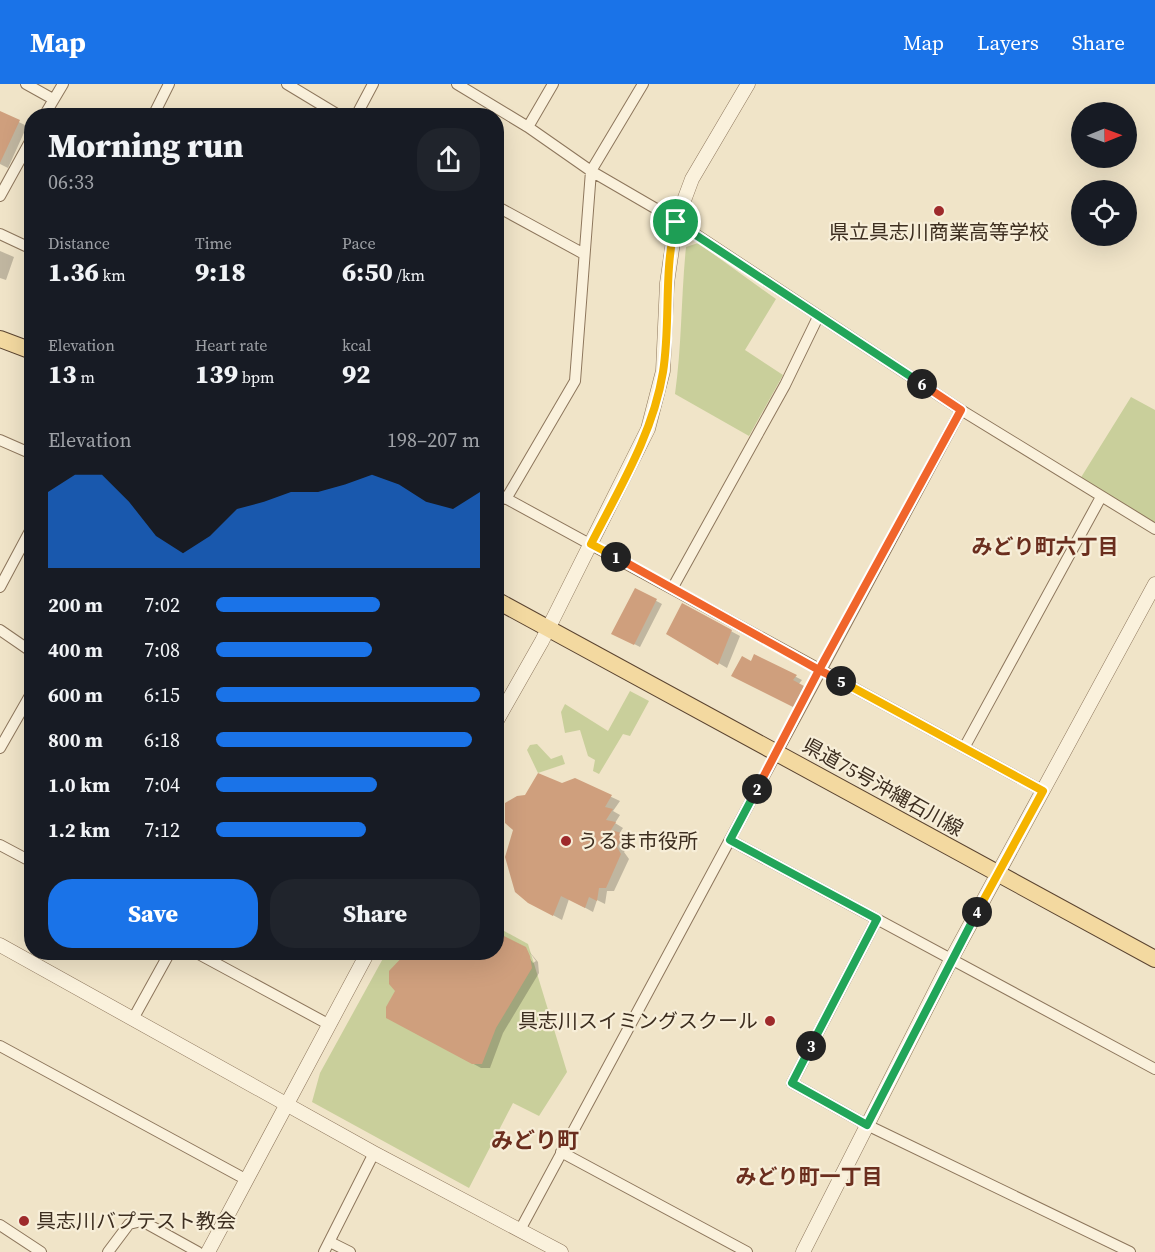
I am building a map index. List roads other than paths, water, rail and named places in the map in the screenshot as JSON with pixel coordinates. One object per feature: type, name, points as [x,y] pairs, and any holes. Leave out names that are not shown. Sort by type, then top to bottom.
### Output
[{"type":"main road","points":[[0,339],[24,348]]},
{"type":"main road","name":"県道75号沖縄石川線","points":[[504,604],[1155,959]]},
{"type":"street","points":[[26,84],[53,99]]},
{"type":"street","points":[[48,108],[63,84]]},
{"type":"street","points":[[157,108],[169,84]]},
{"type":"street","points":[[286,84],[326,108]]},
{"type":"street","points":[[360,108],[373,84]]},
{"type":"street","points":[[528,127],[553,84]]},
{"type":"street","points":[[504,493],[575,381],[591,171],[644,84]]},
{"type":"street","points":[[504,705],[548,628],[642,444],[660,392],[666,353],[668,261],[676,222],[692,179],[748,84]]},
{"type":"street","points":[[461,85],[498,108]]},
{"type":"street","points":[[504,112],[591,171],[676,222],[961,410],[1155,530]]},
{"type":"street","points":[[0,196],[24,152]]},
{"type":"street","points":[[504,210],[584,254]]},
{"type":"street","points":[[0,234],[24,245]]},
{"type":"street","points":[[673,587],[784,385],[818,317]]},
{"type":"street","points":[[520,1230],[819,670],[961,410]]},
{"type":"street","points":[[0,440],[24,450]]},
{"type":"street","points":[[504,497],[673,587],[819,670],[1043,791]]},
{"type":"street","points":[[964,748],[1101,497]]},
{"type":"street","points":[[0,587],[24,542]]},
{"type":"street","points":[[802,1252],[952,958],[1155,584]]},
{"type":"street","points":[[0,630],[24,646]]},
{"type":"street","points":[[0,748],[24,706]]},
{"type":"street","points":[[730,840],[1155,1069]]},
{"type":"street","points":[[0,845],[24,858]]},
{"type":"street","points":[[877,919],[792,1083],[867,1125],[1130,1252]]},
{"type":"street","points":[[2,949],[133,1019],[374,1154],[561,1252]]},
{"type":"street","points":[[133,1019],[166,960]]},
{"type":"street","points":[[210,960],[328,1024]]},
{"type":"street","points":[[208,1252],[364,960]]},
{"type":"street","points":[[0,1046],[51,1071],[247,1180]]},
{"type":"street","points":[[561,1152],[747,1252]]},
{"type":"street","points":[[324,1252],[374,1154]]},
{"type":"street","points":[[108,1252],[129,1224],[142,1221],[198,1252]]},
{"type":"street","points":[[0,1225],[41,1252]]},
{"type":"street","points":[[330,1242],[350,1252]]},
{"type":"place","name":"県立具志川商業高等学校","points":[[939,211]]},
{"type":"place","name":"うるま市役所","points":[[566,841]]},
{"type":"place","name":"具志川スイミングスクール","points":[[770,1021]]},
{"type":"place","name":"具志川バプテスト教会","points":[[24,1221]]},
{"type":"district","name":"みどり町六丁目","points":[[1045,547]]},
{"type":"district","name":"みどり町","points":[[535,1140]]},
{"type":"district","name":"みどり町一丁目","points":[[809,1177]]}]
